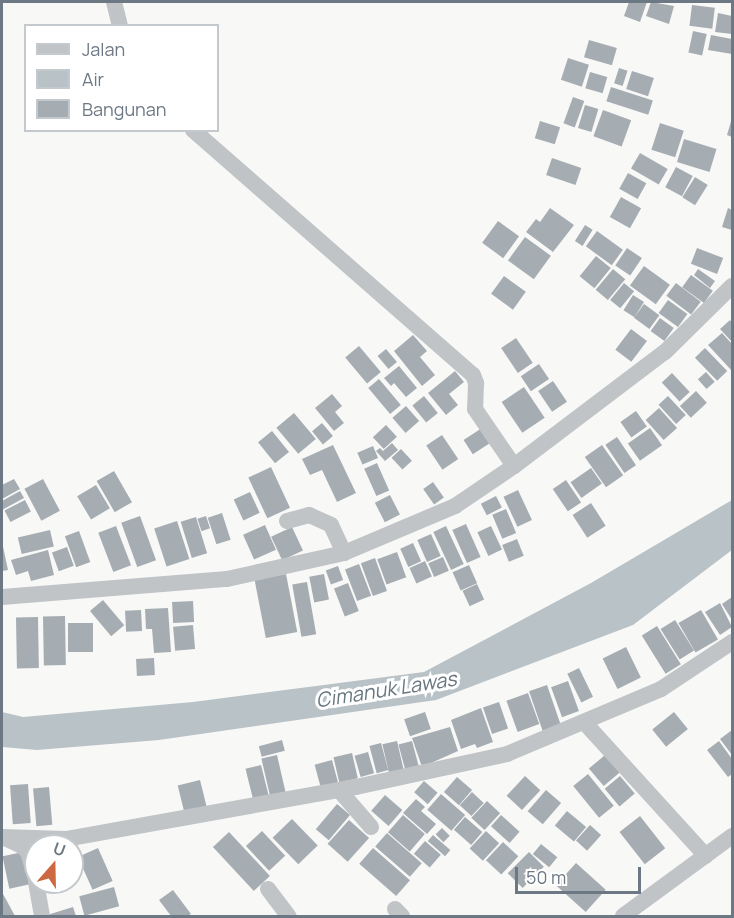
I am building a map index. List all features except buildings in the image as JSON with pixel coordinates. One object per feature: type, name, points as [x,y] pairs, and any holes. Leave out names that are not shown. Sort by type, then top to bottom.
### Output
[{"type":"street","points":[[114,2],[120,24]]},
{"type":"street","points":[[195,132],[473,375],[476,383],[475,409],[514,466]]},
{"type":"street","points":[[2,597],[227,579],[344,552],[455,506],[514,466],[665,352],[732,286]]},
{"type":"street","points":[[287,521],[309,515],[331,525],[344,552]]},
{"type":"street","points":[[3,837],[66,839],[339,790],[507,754],[661,689],[732,642]]},
{"type":"street","points":[[584,722],[706,856]]},
{"type":"street","points":[[339,790],[371,827]]},
{"type":"street","points":[[623,916],[732,836]]},
{"type":"street","points":[[3,837],[24,848]]},
{"type":"street","points":[[268,889],[288,916]]},
{"type":"street","points":[[38,894],[42,916]]},
{"type":"water","name":"Cimanuk Lawas","points":[[732,500],[732,550],[633,625],[436,700],[159,740],[37,750],[2,747],[2,712],[23,717],[193,702],[424,672],[591,583]]}]
